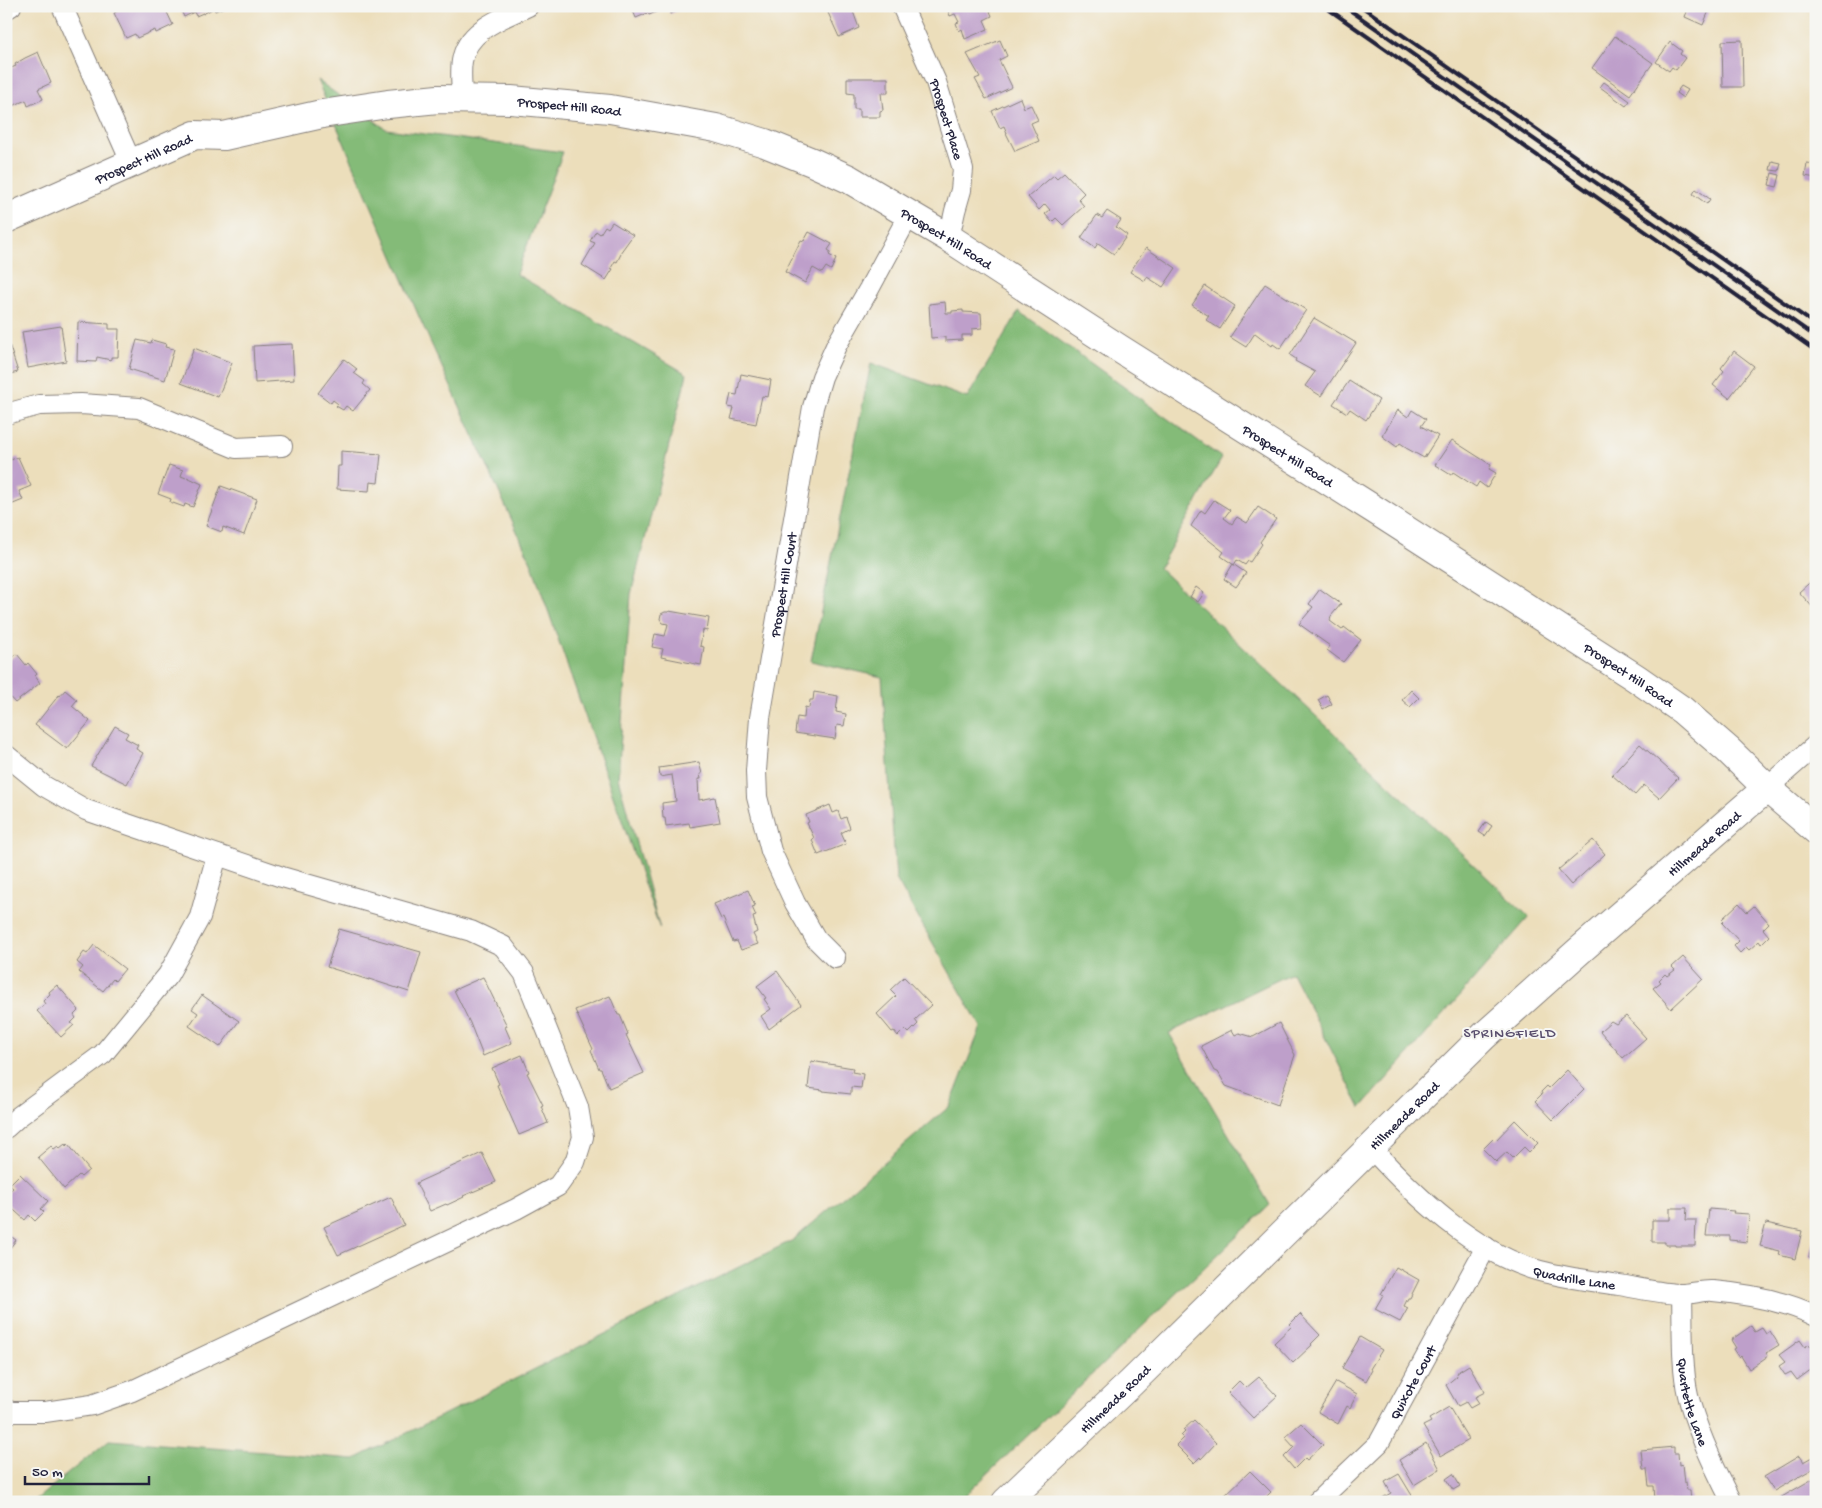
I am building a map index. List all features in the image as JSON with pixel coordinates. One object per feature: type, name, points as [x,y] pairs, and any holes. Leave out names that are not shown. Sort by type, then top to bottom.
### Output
[{"type":"street","points":[[6,8],[11,6]]},
{"type":"street","points":[[62,6],[131,162]]},
{"type":"street","points":[[462,100],[462,62],[464,50],[469,42],[490,24],[528,6]]},
{"type":"street","name":"Prospect Place","points":[[902,6],[936,82],[960,154],[963,170],[961,190],[949,238]]},
{"type":"street","name":"Prospect Hill Road","points":[[6,219],[195,135],[224,136],[322,114],[388,104],[438,99],[511,100],[610,109],[716,128],[765,143],[849,179],[910,213],[1636,678],[1682,710],[1816,830]]},
{"type":"street","name":"Prospect Hill Court","points":[[835,958],[816,939],[795,903],[772,851],[757,797],[756,772],[760,718],[813,407],[822,377],[836,346],[910,213]]},
{"type":"street","points":[[6,414],[39,405],[81,404],[139,408],[236,448],[282,446]]},
{"type":"street","name":"Hillmeade Road","points":[[1006,1502],[1132,1382],[1484,1036],[1816,745]]},
{"type":"street","points":[[6,755],[44,786],[86,810],[282,877],[471,931],[503,946],[524,973],[578,1107],[583,1137],[575,1162],[558,1186],[516,1209],[132,1391],[92,1405],[45,1412],[13,1412],[6,1410]]},
{"type":"street","points":[[6,1128],[103,1054],[168,975],[200,917],[217,855]]},
{"type":"street","name":"Quadrille Lane","points":[[1370,1147],[1401,1181],[1430,1208],[1486,1247],[1510,1260],[1539,1271],[1682,1294],[1711,1291],[1748,1296],[1776,1302],[1816,1316]]},
{"type":"street","name":"Quixote Court","points":[[1317,1502],[1379,1443],[1486,1247]]},
{"type":"street","name":"Quartette Lane","points":[[1682,1294],[1683,1350],[1687,1394],[1718,1474],[1732,1502]]},
{"type":"green space","points":[[317,80],[386,129],[563,152],[516,274],[687,374],[631,594],[618,778],[660,929],[531,562],[420,319]]},
{"type":"green space","points":[[1019,311],[1222,458],[1159,568],[1529,917],[1361,1108],[1292,973],[1169,1033],[1270,1205],[958,1502],[33,1502],[109,1440],[355,1459],[793,1240],[950,1106],[981,1027],[896,879],[882,677],[811,661],[871,363],[967,398]]},
{"type":"building","points":[[126,6],[164,6],[173,25],[156,33],[155,30],[137,38],[135,34],[126,38],[114,13]]},
{"type":"building","points":[[179,6],[227,6],[215,11],[214,8],[196,16],[194,12],[184,17]]},
{"type":"building","points":[[631,6],[683,6],[683,8],[670,14],[668,7],[636,18]]},
{"type":"building","points":[[825,6],[851,6],[859,28],[839,37]]},
{"type":"building","points":[[946,6],[988,6],[992,16],[984,20],[988,29],[965,39],[962,29],[959,31],[956,23],[959,22],[955,14],[950,16]]},
{"type":"building","points":[[1689,6],[1711,6],[1703,25],[1685,17]]},
{"type":"building","points":[[1615,36],[1653,63],[1630,95],[1592,68]]},
{"type":"building","points":[[1000,40],[1007,56],[999,60],[1012,87],[986,99],[975,79],[980,77],[967,54]]},
{"type":"building","points":[[1742,40],[1743,87],[1723,87],[1722,41]]},
{"type":"building","points":[[1670,42],[1682,51],[1680,54],[1685,58],[1676,70],[1672,67],[1669,71],[1656,62]]},
{"type":"building","points":[[38,52],[51,83],[38,89],[43,99],[28,106],[26,100],[10,107],[6,98],[6,70]]},
{"type":"building","points":[[847,78],[888,78],[888,93],[881,93],[883,110],[880,111],[880,117],[859,117],[859,109],[854,109],[854,94],[847,93]]},
{"type":"building","points":[[1604,82],[1630,101],[1626,106],[1600,87]]},
{"type":"building","points":[[1681,86],[1688,90],[1683,98],[1676,93]]},
{"type":"building","points":[[1020,98],[1024,108],[1031,105],[1038,120],[1031,123],[1039,141],[1015,151],[1004,126],[1000,128],[992,111]]},
{"type":"building","points":[[1772,161],[1781,163],[1779,171],[1770,170]]},
{"type":"building","points":[[1807,163],[1815,164],[1816,178],[1805,176]]},
{"type":"building","points":[[1064,172],[1084,193],[1078,199],[1084,206],[1063,225],[1056,218],[1052,222],[1045,214],[1050,210],[1045,204],[1039,210],[1028,197],[1054,175],[1057,178]]},
{"type":"building","points":[[1772,173],[1780,175],[1777,187],[1769,185]]},
{"type":"building","points":[[1696,189],[1710,199],[1707,204],[1693,194]]},
{"type":"building","points":[[1107,211],[1121,220],[1116,227],[1127,235],[1114,254],[1098,243],[1095,248],[1081,238],[1097,215],[1102,218]]},
{"type":"building","points":[[612,222],[633,235],[620,253],[617,262],[615,261],[611,268],[613,269],[606,280],[582,265],[595,243],[590,241],[596,231],[600,234],[605,226],[608,228]]},
{"type":"building","points":[[809,232],[832,244],[828,250],[831,252],[829,255],[836,259],[831,270],[826,267],[822,273],[813,268],[805,283],[785,272],[801,240],[804,241]]},
{"type":"building","points":[[1146,248],[1176,268],[1163,287],[1147,277],[1145,281],[1130,272]]},
{"type":"building","points":[[1265,284],[1306,310],[1280,349],[1273,344],[1272,346],[1255,333],[1246,347],[1230,337]]},
{"type":"building","points":[[1205,286],[1235,306],[1220,329],[1206,320],[1209,316],[1192,305]]},
{"type":"building","points":[[945,302],[946,313],[963,310],[963,312],[981,313],[982,328],[972,329],[972,335],[962,335],[962,340],[945,341],[945,337],[931,338],[929,304]]},
{"type":"building","points":[[1314,318],[1356,343],[1321,396],[1305,386],[1315,372],[1295,361],[1296,359],[1290,355]]},
{"type":"building","points":[[78,322],[109,324],[109,329],[119,329],[118,357],[111,357],[111,360],[97,357],[96,362],[77,361]]},
{"type":"building","points":[[61,326],[66,361],[28,368],[22,332]]},
{"type":"building","points":[[137,340],[151,343],[152,340],[166,344],[165,347],[174,349],[165,380],[129,369]]},
{"type":"building","points":[[6,341],[8,341],[18,372],[6,375]]},
{"type":"building","points":[[292,344],[294,380],[255,383],[253,346]]},
{"type":"building","points":[[194,348],[232,363],[218,397],[181,383]]},
{"type":"building","points":[[1734,351],[1754,366],[1729,398],[1713,385],[1724,371],[1721,368]]},
{"type":"building","points":[[344,359],[357,369],[354,373],[365,381],[363,384],[370,390],[353,411],[346,406],[343,410],[336,406],[338,404],[333,400],[331,403],[318,393]]},
{"type":"building","points":[[741,374],[771,380],[768,397],[762,396],[756,424],[731,419],[734,408],[728,407],[731,394],[737,395]]},
{"type":"building","points":[[1349,381],[1379,400],[1366,420],[1350,409],[1347,413],[1333,404]]},
{"type":"building","points":[[1398,410],[1408,417],[1412,410],[1426,419],[1421,426],[1438,436],[1424,458],[1400,443],[1397,447],[1382,436]]},
{"type":"building","points":[[1452,440],[1491,465],[1489,469],[1496,473],[1487,488],[1479,482],[1476,487],[1453,472],[1451,475],[1435,465]]},
{"type":"building","points":[[341,451],[381,454],[378,483],[370,482],[369,491],[337,489],[338,466],[341,466]]},
{"type":"building","points":[[9,455],[11,460],[18,457],[31,486],[19,491],[23,500],[8,506],[6,501],[6,456]]},
{"type":"building","points":[[169,465],[183,470],[181,476],[202,484],[193,507],[185,504],[184,507],[170,502],[171,499],[158,494]]},
{"type":"building","points":[[221,486],[257,499],[244,535],[223,527],[222,532],[206,526]]},
{"type":"building","points":[[1214,500],[1230,510],[1224,518],[1232,524],[1237,517],[1247,523],[1258,507],[1276,519],[1260,542],[1262,544],[1250,562],[1248,561],[1245,565],[1237,560],[1234,565],[1221,556],[1224,552],[1191,526],[1201,510],[1205,513]]},
{"type":"building","points":[[1233,564],[1246,573],[1236,587],[1224,579]]},
{"type":"building","points":[[1816,577],[1816,611],[1799,592]]},
{"type":"building","points":[[1196,587],[1204,593],[1198,602],[1190,597]]},
{"type":"building","points":[[1320,589],[1341,604],[1331,616],[1330,621],[1342,630],[1344,627],[1361,640],[1343,662],[1327,650],[1330,646],[1299,624],[1313,607],[1309,604]]},
{"type":"building","points":[[669,611],[709,618],[707,631],[703,630],[700,646],[704,647],[701,665],[661,657],[663,649],[652,647],[655,634],[665,636],[668,624],[663,623],[660,619],[661,614]]},
{"type":"building","points":[[17,654],[37,674],[35,676],[40,683],[15,703],[6,693],[6,662]]},
{"type":"building","points":[[65,690],[77,700],[72,706],[90,721],[67,749],[35,725]]},
{"type":"building","points":[[1411,690],[1419,698],[1410,707],[1402,700]]},
{"type":"building","points":[[814,692],[838,696],[836,712],[846,714],[844,726],[837,725],[835,739],[795,733],[797,717],[804,718],[805,707],[809,708]]},
{"type":"building","points":[[1327,695],[1332,704],[1323,709],[1318,700]]},
{"type":"building","points":[[115,726],[128,733],[125,738],[138,745],[136,749],[143,753],[127,784],[91,766]]},
{"type":"building","points":[[1640,744],[1678,778],[1659,798],[1644,785],[1635,795],[1612,775]]},
{"type":"building","points":[[699,762],[702,774],[700,774],[701,779],[698,779],[699,800],[715,797],[720,822],[690,827],[689,823],[666,826],[665,818],[663,818],[662,803],[676,801],[672,775],[660,777],[659,768]]},
{"type":"building","points":[[830,805],[833,813],[838,811],[841,819],[846,817],[850,828],[841,833],[846,844],[818,855],[806,815]]},
{"type":"building","points":[[1486,822],[1492,826],[1485,836],[1479,832]]},
{"type":"building","points":[[1593,840],[1605,854],[1571,885],[1558,870]]},
{"type":"building","points":[[748,890],[755,906],[752,907],[756,916],[753,917],[757,932],[753,934],[758,944],[741,950],[737,941],[733,942],[723,918],[721,919],[714,904]]},
{"type":"building","points":[[1739,903],[1747,912],[1754,906],[1769,923],[1763,929],[1769,936],[1761,944],[1759,941],[1749,950],[1746,947],[1740,953],[1734,946],[1739,941],[1722,923],[1724,921],[1722,919]]},
{"type":"building","points":[[339,929],[421,952],[409,992],[327,967]]},
{"type":"building","points":[[94,945],[125,969],[103,991],[79,972],[83,967],[77,962],[84,952],[87,954]]},
{"type":"building","points":[[1683,957],[1703,979],[1671,1009],[1653,988],[1661,982],[1659,980],[1665,974],[1667,976],[1675,970],[1672,967]]},
{"type":"building","points":[[777,971],[801,1005],[769,1029],[761,1016],[771,1009],[757,986]]},
{"type":"building","points":[[483,977],[507,1026],[505,1027],[512,1043],[483,1056],[454,990]]},
{"type":"building","points":[[904,977],[931,1005],[915,1020],[918,1024],[909,1033],[905,1029],[898,1036],[894,1031],[892,1032],[877,1014],[896,996],[890,990]]},
{"type":"building","points":[[57,985],[79,1010],[74,1015],[76,1018],[71,1023],[74,1025],[61,1037],[37,1011],[45,1004],[43,1001],[50,994],[49,992]]},
{"type":"building","points":[[202,995],[239,1021],[220,1047],[189,1026],[198,1013],[192,1009]]},
{"type":"building","points":[[610,996],[644,1073],[609,1088],[601,1069],[599,1069],[591,1050],[593,1049],[575,1010]]},
{"type":"building","points":[[1626,1016],[1646,1038],[1623,1058],[1600,1031],[1611,1021],[1616,1024]]},
{"type":"building","points":[[1279,1023],[1295,1055],[1278,1105],[1226,1086],[1218,1072],[1214,1071],[1201,1046],[1232,1030],[1235,1035],[1239,1033],[1253,1037]]},
{"type":"building","points":[[522,1055],[529,1072],[527,1073],[543,1105],[541,1106],[548,1123],[519,1135],[497,1085],[499,1084],[492,1068]]},
{"type":"building","points":[[811,1061],[853,1068],[852,1072],[863,1074],[861,1088],[851,1087],[851,1094],[808,1088]]},
{"type":"building","points":[[1567,1070],[1584,1089],[1553,1120],[1535,1101],[1547,1086],[1549,1088]]},
{"type":"building","points":[[1515,1120],[1538,1143],[1529,1152],[1524,1147],[1513,1158],[1507,1152],[1496,1162],[1483,1149],[1494,1138],[1496,1140]]},
{"type":"building","points":[[65,1144],[66,1146],[68,1144],[89,1170],[81,1177],[79,1175],[64,1189],[38,1157],[51,1146],[54,1149],[58,1146],[60,1148]]},
{"type":"building","points":[[482,1153],[496,1182],[430,1211],[416,1183]]},
{"type":"building","points":[[20,1174],[48,1201],[41,1209],[44,1212],[35,1221],[29,1215],[25,1220],[6,1203],[6,1194],[13,1188],[9,1185]]},
{"type":"building","points":[[391,1197],[404,1225],[338,1255],[324,1227]]},
{"type":"building","points":[[1670,1208],[1687,1208],[1686,1220],[1696,1220],[1695,1246],[1675,1246],[1665,1245],[1665,1242],[1652,1242],[1652,1220],[1670,1220]]},
{"type":"building","points":[[1709,1209],[1749,1214],[1747,1242],[1730,1240],[1730,1236],[1706,1236]]},
{"type":"building","points":[[1766,1223],[1802,1231],[1795,1259],[1779,1255],[1780,1251],[1760,1246]]},
{"type":"building","points":[[6,1233],[16,1240],[6,1250]]},
{"type":"building","points":[[1816,1234],[1816,1260],[1809,1257]]},
{"type":"building","points":[[1396,1267],[1419,1280],[1404,1306],[1408,1308],[1400,1322],[1375,1309]]},
{"type":"building","points":[[1300,1314],[1320,1335],[1293,1363],[1274,1343],[1292,1326],[1290,1324]]},
{"type":"building","points":[[1751,1326],[1755,1332],[1762,1328],[1766,1334],[1770,1331],[1779,1345],[1766,1353],[1768,1356],[1749,1369],[1741,1356],[1739,1358],[1733,1349],[1736,1348],[1731,1340]]},
{"type":"building","points":[[1360,1337],[1382,1350],[1370,1369],[1372,1370],[1366,1381],[1342,1368]]},
{"type":"building","points":[[1800,1340],[1805,1347],[1809,1344],[1816,1354],[1816,1366],[1797,1380],[1791,1372],[1785,1375],[1779,1366],[1785,1362],[1779,1355]]},
{"type":"building","points":[[1469,1365],[1485,1392],[1475,1397],[1479,1403],[1470,1408],[1466,1402],[1458,1406],[1446,1385],[1457,1376],[1456,1373]]},
{"type":"building","points":[[1259,1377],[1277,1396],[1253,1418],[1228,1392],[1239,1381],[1246,1388]]},
{"type":"building","points":[[1336,1382],[1357,1394],[1350,1408],[1347,1406],[1338,1424],[1318,1412]]},
{"type":"building","points":[[1449,1407],[1469,1440],[1441,1456],[1423,1426],[1431,1422],[1429,1419]]},
{"type":"building","points":[[1194,1420],[1216,1443],[1201,1459],[1200,1457],[1194,1463],[1176,1445],[1183,1438],[1181,1436],[1185,1432],[1183,1430]]},
{"type":"building","points":[[1301,1423],[1323,1445],[1294,1469],[1284,1457],[1294,1447],[1285,1437]]},
{"type":"building","points":[[1426,1443],[1440,1469],[1414,1485],[1399,1460]]},
{"type":"building","points":[[1674,1447],[1674,1453],[1678,1453],[1679,1465],[1682,1464],[1684,1483],[1686,1482],[1687,1490],[1690,1490],[1691,1502],[1655,1502],[1654,1486],[1649,1486],[1647,1469],[1643,1469],[1641,1450]]},
{"type":"building","points":[[1799,1456],[1803,1462],[1812,1457],[1816,1467],[1774,1491],[1764,1477]]},
{"type":"building","points":[[1250,1471],[1271,1492],[1261,1502],[1225,1502],[1222,1498]]},
{"type":"building","points":[[1399,1474],[1416,1502],[1380,1502],[1379,1500],[1391,1493],[1385,1482]]},
{"type":"building","points":[[1453,1474],[1460,1486],[1453,1490],[1446,1479]]},
{"type":"building","points":[[1816,1477],[1816,1497],[1806,1502],[1782,1502],[1780,1498]]},
{"type":"railway","points":[[1324,6],[1816,351]]},
{"type":"railway","points":[[1344,6],[1816,337]]},
{"type":"railway","points":[[1361,6],[1816,325]]},
{"type":"district","name":"SPRINGFIELD","points":[[1510,1032]]}]
